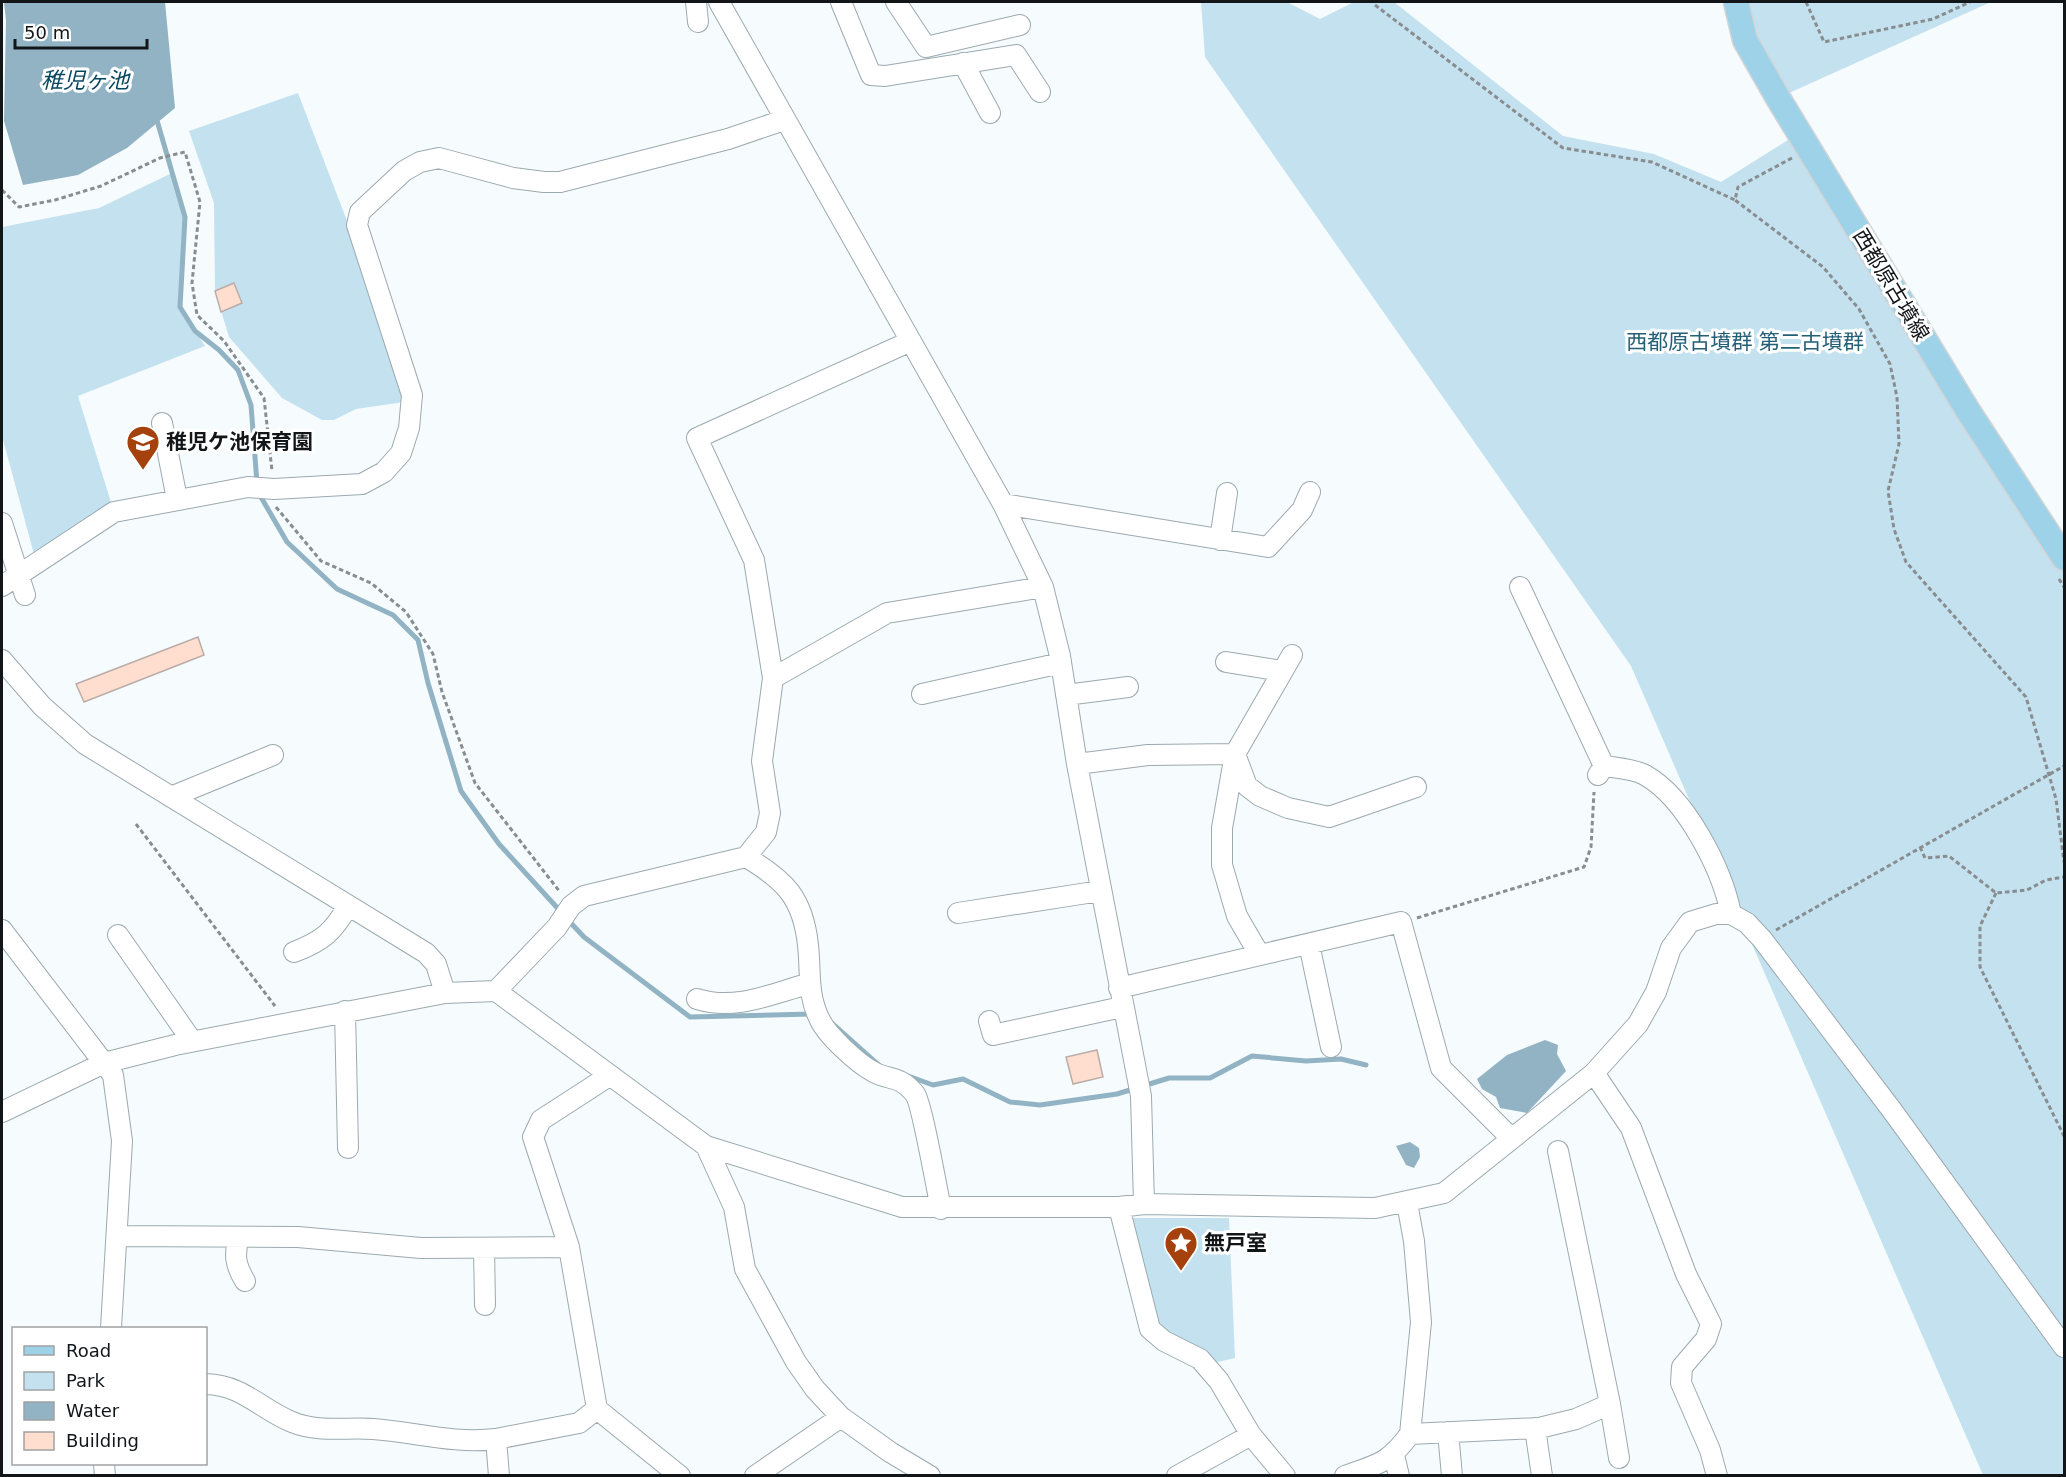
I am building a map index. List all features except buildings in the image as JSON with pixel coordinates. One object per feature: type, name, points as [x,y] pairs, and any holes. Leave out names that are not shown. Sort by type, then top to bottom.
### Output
[{"type":"main road","name":"西都原古墳線","points":[[1736,2],[1745,40],[1783,107],[2061,568]]},
{"type":"street","points":[[696,2],[698,22]]},
{"type":"street","points":[[719,2],[1003,504],[1044,586],[1061,663],[1100,891],[1139,1088],[1144,1204]]},
{"type":"street","points":[[841,2],[871,75],[885,76],[1016,55],[1040,92]]},
{"type":"street","points":[[896,2],[926,47],[1020,25]]},
{"type":"street","points":[[963,63],[990,113]]},
{"type":"street","points":[[2,586],[114,512],[248,487],[362,484],[384,472],[401,453],[409,428],[412,396],[357,225],[360,212],[404,171],[420,162],[439,158],[513,178],[544,183],[560,182],[728,139],[784,120]]},
{"type":"street","points":[[496,992],[584,896],[746,857],[766,832],[770,813],[762,761],[773,678],[754,560],[697,438],[911,341]]},
{"type":"street","points":[[162,423],[177,499]]},
{"type":"street","points":[[1003,504],[1268,548],[1302,510],[1310,492]]},
{"type":"street","points":[[1220,540],[1227,493]]},
{"type":"street","points":[[2,523],[25,595]]},
{"type":"street","points":[[773,678],[887,613],[1044,586]]},
{"type":"street","points":[[1520,587],[1601,771],[1643,774],[1665,789],[1688,819],[1716,868],[1731,914]]},
{"type":"street","points":[[2,660],[42,706],[85,744],[426,953],[436,964],[445,993]]},
{"type":"street","points":[[1226,662],[1287,663],[1235,754],[1222,828],[1222,865],[1237,916],[1259,954]]},
{"type":"street","points":[[922,694],[1061,663]]},
{"type":"street","points":[[1066,694],[1128,687]]},
{"type":"street","points":[[1077,764],[1148,755],[1235,754]]},
{"type":"street","points":[[1235,754],[1247,786],[1260,796],[1288,808],[1329,817],[1416,787]]},
{"type":"street","points":[[171,797],[273,755]]},
{"type":"street","points":[[746,857],[777,875],[796,898],[808,944],[810,993],[821,1023],[861,1063],[873,1072],[892,1076],[916,1095],[941,1209]]},
{"type":"street","points":[[958,913],[1100,891]]},
{"type":"street","points":[[294,952],[320,942],[338,923],[348,906]]},
{"type":"street","points":[[2,1112],[104,1063],[192,1041],[445,993],[496,992],[706,1146],[902,1207],[941,1209],[1119,1207],[1144,1204],[1375,1208],[1407,1203],[1444,1193],[1511,1138],[1544,1115],[1593,1073],[1638,1024],[1656,992],[1671,948],[1690,922],[1716,914],[1731,914],[1747,923],[1762,939],[1891,1109],[2064,1347]]},
{"type":"street","points":[[989,1021],[993,1035],[1259,954],[1401,922],[1441,1068],[1511,1138]]},
{"type":"street","points":[[2,930],[113,1075],[122,1141],[111,1327]]},
{"type":"street","points":[[118,935],[192,1041]]},
{"type":"street","points":[[1309,944],[1331,1047]]},
{"type":"street","points":[[697,999],[717,1005],[734,1005],[810,993]]},
{"type":"street","points":[[345,1011],[348,1148]]},
{"type":"street","points":[[1593,1073],[1631,1128],[1682,1264],[1711,1324],[1706,1339],[1682,1367],[1681,1383],[1710,1450],[1717,1476]]},
{"type":"street","points":[[609,1076],[542,1120],[533,1137],[569,1247],[597,1409],[680,1476]]},
{"type":"street","points":[[706,1146],[734,1207],[745,1269],[796,1362],[815,1389],[841,1417],[890,1452],[930,1476]]},
{"type":"street","points":[[1558,1151],[1610,1404],[1618,1458]]},
{"type":"street","points":[[1345,1476],[1383,1462],[1394,1455],[1410,1434],[1421,1322],[1414,1241],[1407,1203]]},
{"type":"street","points":[[1119,1207],[1150,1329],[1164,1341],[1200,1359],[1219,1381],[1251,1435],[1285,1476]]},
{"type":"street","points":[[117,1236],[298,1237],[421,1248],[569,1247]]},
{"type":"street","points":[[239,1237],[234,1254],[238,1270],[245,1281]]},
{"type":"street","points":[[484,1248],[485,1305]]},
{"type":"street","points":[[207,1384],[225,1384],[291,1422],[321,1430],[373,1429],[469,1442],[579,1423],[597,1409]]},
{"type":"street","points":[[1410,1434],[1535,1428],[1576,1419],[1610,1404]]},
{"type":"street","points":[[755,1476],[841,1417]]},
{"type":"street","points":[[1535,1428],[1542,1476]]},
{"type":"street","points":[[1448,1432],[1452,1476]]},
{"type":"street","points":[[1177,1476],[1251,1435]]},
{"type":"street","points":[[496,1438],[500,1476]]},
{"type":"street","points":[[1394,1455],[1399,1476]]},
{"type":"path","points":[[1806,2],[1824,42],[1933,19],[1970,2]]},
{"type":"path","points":[[1375,5],[1563,148],[1652,162],[1735,200],[1823,267],[1859,309],[1890,364],[1897,397],[1899,444],[1888,491],[1894,529],[1906,562],[2026,697],[2056,799],[2064,862]]},
{"type":"path","points":[[2,190],[19,207],[55,200],[101,186],[160,158],[185,152],[200,202],[192,283],[197,315],[224,341],[264,398],[271,488],[276,507],[321,561],[371,583],[406,612],[433,654],[442,692],[475,783],[567,914]]},
{"type":"path","points":[[1735,200],[1738,188],[1797,155]]},
{"type":"path","points":[[2061,568],[2064,587]]},
{"type":"path","points":[[1762,939],[2064,766]]},
{"type":"path","points":[[1401,922],[1584,867],[1591,847],[1594,789],[1601,771]]},
{"type":"path","points":[[136,825],[287,1022]]},
{"type":"path","points":[[1920,847],[1925,858],[1949,856],[1996,893],[2027,891],[2046,880],[2064,876]]},
{"type":"path","points":[[1996,893],[1980,926],[1980,967],[2064,1136]]},
{"type":"green space","name":"西都原古墳群 第二古墳群","points":[[1201,2],[1287,2],[1320,19],[1354,2],[1394,2],[1563,136],[1654,154],[1721,182],[1799,133],[2064,558],[2064,1475],[1983,1475],[1631,666],[1205,57]]},
{"type":"green space","points":[[1736,2],[1991,2],[1778,98]]},
{"type":"green space","points":[[298,93],[349,226],[404,402],[356,409],[334,420],[322,420],[282,398],[229,337],[215,291],[214,203],[189,131]]},
{"type":"green space","points":[[172,173],[185,217],[180,307],[205,346],[78,396],[114,512],[35,558],[2,436],[2,227],[99,208]]},
{"type":"green space","points":[[1127,1218],[1229,1218],[1235,1358],[1213,1363],[1155,1327]]},
{"type":"water","name":"稚児ヶ池","points":[[4,2],[165,2],[175,108],[127,148],[78,175],[23,185],[4,121],[6,20]]},
{"type":"water","points":[[1545,1040],[1558,1045],[1557,1054],[1566,1071],[1527,1113],[1500,1108],[1496,1097],[1482,1089],[1477,1079],[1507,1055]]},
{"type":"water","points":[[1410,1142],[1419,1148],[1420,1157],[1414,1168],[1406,1165],[1396,1146]]},
{"type":"waterway","points":[[156,117],[185,217],[180,307],[195,331],[219,350],[238,370],[251,405],[257,483]]},
{"type":"waterway","points":[[258,492],[287,542],[337,589],[393,615],[418,640],[428,683],[461,791],[499,844],[562,913]]},
{"type":"waterway","points":[[568,920],[584,937],[690,1017],[812,1014]]},
{"type":"waterway","points":[[833,1024],[880,1066]]},
{"type":"waterway","points":[[908,1076],[933,1085],[963,1079],[1010,1102],[1040,1105],[1117,1094],[1169,1078],[1210,1078],[1252,1056],[1306,1061],[1341,1059],[1366,1065]]},
{"type":"place","name":"稚児ケ池保育園","points":[[143,471]]},
{"type":"place","name":"無戸室","points":[[1181,1272]]}]
